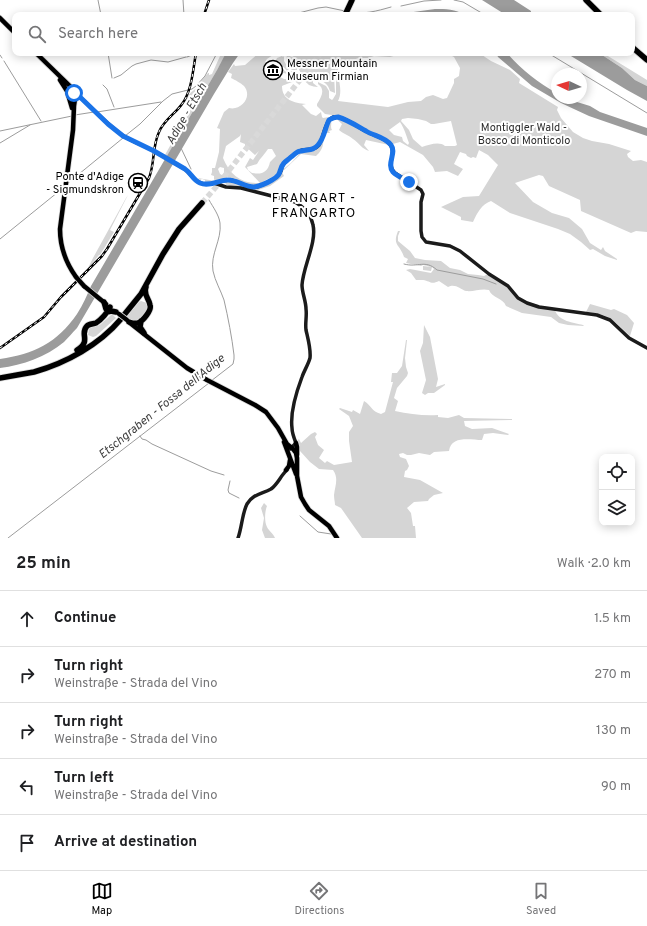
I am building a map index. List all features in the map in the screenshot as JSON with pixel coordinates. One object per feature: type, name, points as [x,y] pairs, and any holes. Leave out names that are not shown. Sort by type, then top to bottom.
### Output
[{"type":"highway","points":[[347,12],[353,0]]},
{"type":"highway","points":[[584,0],[595,12]]},
{"type":"highway","points":[[584,0],[598,12]]},
{"type":"highway","points":[[635,51],[647,62]]},
{"type":"highway","points":[[149,277],[150,272],[179,229],[201,202],[175,230],[166,243]]},
{"type":"highway","points":[[85,330],[87,337],[95,338],[122,318],[149,277],[178,228]]},
{"type":"highway","points":[[139,324],[150,311],[145,289],[160,257]]},
{"type":"highway","points":[[0,377],[55,362],[73,354],[94,341],[122,318],[141,294],[160,257]]},
{"type":"highway","points":[[0,377],[32,372],[66,360],[106,334],[139,300],[144,300],[149,303]]},
{"type":"highway","points":[[103,301],[107,311]]},
{"type":"highway","points":[[107,311],[111,311],[122,318],[139,324],[144,333]]},
{"type":"highway","points":[[73,354],[84,344],[85,330],[88,325],[97,322],[107,311]]},
{"type":"main road","points":[[0,18],[12,30]]},
{"type":"main road","points":[[39,56],[75,91],[73,130],[61,220],[60,234],[62,249],[66,261],[72,271],[84,286],[103,301]]},
{"type":"main road","points":[[56,73],[67,91],[73,114]]},
{"type":"main road","points":[[67,91],[74,97],[83,100],[108,124],[124,136],[187,170],[195,180],[200,183],[222,183],[295,202],[307,211],[311,217],[313,239],[302,284],[306,309],[306,328],[310,357],[302,376],[292,416],[292,429],[297,449],[296,474]]},
{"type":"main road","points":[[222,183],[230,180],[254,187],[272,180],[279,174],[285,162],[297,153],[300,151],[312,150],[319,145],[328,122],[332,118],[338,117],[380,137],[391,145],[393,151],[391,165],[392,170],[420,188],[422,191],[421,231],[422,237],[426,242],[450,246],[460,251],[489,274],[508,286],[522,301],[539,306],[604,317],[614,323],[629,338],[647,348]]},
{"type":"main road","points":[[144,333],[182,364],[212,383],[266,412],[278,428],[287,444],[295,451],[297,457]]},
{"type":"main road","points":[[283,438],[296,474],[301,497],[309,510],[329,526],[337,538]]},
{"type":"main road","points":[[288,453],[289,449],[296,443]]},
{"type":"main road","points":[[238,538],[245,509],[248,503],[254,497],[267,491],[275,485],[297,457]]},
{"type":"main road","points":[[287,470],[291,470],[296,474]]},
{"type":"green space","points":[[220,56],[225,56],[167,156],[165,155],[194,104],[192,106],[185,102],[187,98],[192,92],[203,84],[201,81],[208,73],[209,75],[212,74]]},
{"type":"green space","points":[[256,56],[272,56],[267,59],[265,62],[266,63],[272,60],[272,64],[278,64],[289,73],[279,72],[273,68],[271,69],[271,72],[269,72],[278,78],[288,79],[290,77],[290,71],[297,72],[298,74],[300,73],[299,70],[301,60],[292,56],[374,56],[359,58],[342,63],[334,76],[335,93],[330,91],[326,84],[321,81],[313,81],[313,83],[318,87],[309,85],[305,81],[293,82],[282,86],[286,98],[293,102],[306,104],[302,105],[311,114],[316,116],[321,112],[323,118],[329,117],[317,146],[294,153],[281,165],[279,171],[274,176],[258,185],[250,186],[228,177],[224,174],[224,168],[220,167],[218,169],[220,174],[226,177],[225,179],[215,181],[214,176],[211,175],[212,168],[215,168],[219,152],[220,129],[217,128],[224,112],[229,108],[238,107],[246,99],[247,94],[244,86],[231,78],[232,74],[228,72],[234,64],[235,66],[245,65]],"holes":[[[241,134],[240,142],[245,144],[245,146],[255,155],[259,151],[253,160],[250,158],[245,167],[260,183],[247,182],[237,177],[229,169],[223,158],[226,146]],[[268,149],[272,149],[276,156],[264,172],[256,174],[248,170],[247,167],[257,164]]]},
{"type":"green space","points":[[284,56],[284,61],[286,64],[287,56],[297,59],[297,70],[291,70],[292,68],[288,67],[289,69],[287,71],[280,62],[276,60],[277,58]]},
{"type":"green space","name":"Montiggler Wald - Bosco di Monticolo","points":[[452,56],[484,56],[510,70],[520,79],[519,83],[558,107],[557,110],[561,118],[573,132],[592,141],[609,144],[631,151],[627,154],[633,161],[641,160],[647,162],[647,232],[636,231],[631,233],[581,211],[580,200],[549,186],[543,176],[539,175],[515,183],[533,202],[552,213],[569,218],[582,229],[590,243],[601,250],[603,247],[605,251],[617,260],[605,256],[593,249],[590,250],[570,234],[510,213],[491,201],[482,207],[473,222],[461,220],[461,217],[441,207],[463,197],[479,196],[498,165],[488,155],[479,150],[476,158],[471,158],[460,152],[454,164],[463,169],[458,176],[447,171],[435,172],[433,167],[423,155],[400,142],[389,145],[366,140],[364,145],[369,151],[367,150],[342,133],[339,130],[342,124],[332,115],[325,114],[317,106],[322,91],[318,82],[326,86],[329,91],[329,98],[332,100],[336,94],[336,78],[338,76],[340,92],[338,101],[388,107],[408,102],[421,101],[426,97],[433,95],[443,99],[447,98],[454,83],[454,79],[459,76],[460,68]],"holes":[[[408,118],[426,121],[431,124],[451,121],[457,145],[445,146],[440,144],[431,144],[422,147],[413,139],[409,130],[401,121],[402,119]],[[400,122],[409,143],[408,145],[403,141],[402,137],[394,135],[389,130]]]},
{"type":"green space","points":[[604,56],[608,56],[647,80],[647,86],[635,80],[622,68]]},
{"type":"green space","points":[[331,121],[332,130],[329,131],[330,133],[325,133]]},
{"type":"green space","points":[[325,135],[322,148],[316,156],[301,154],[282,172],[284,176],[270,186],[255,191],[226,185],[225,182],[227,181],[241,186],[262,186],[291,163],[302,151],[315,150],[320,145]]},
{"type":"green space","points":[[198,178],[215,181],[205,183],[205,180],[200,180]]},
{"type":"green space","points":[[128,195],[110,230],[114,232],[100,255],[87,270],[93,258]]},
{"type":"green space","points":[[398,231],[400,231],[398,241],[410,251],[415,258],[441,261],[450,268],[460,270],[468,274],[484,276],[488,274],[508,287],[518,299],[555,310],[559,317],[584,326],[568,325],[559,323],[551,317],[522,313],[506,306],[505,303],[492,295],[489,290],[483,289],[466,291],[455,286],[448,287],[439,281],[432,283],[423,280],[416,280],[411,273],[406,270],[410,269],[431,273],[434,269],[423,265],[421,266],[406,263],[408,259],[404,257],[396,242]]},
{"type":"green space","points":[[423,266],[432,267],[431,271],[423,270]]},
{"type":"green space","points":[[141,301],[147,303],[148,310],[137,322],[131,321],[126,317]]},
{"type":"green space","points":[[590,304],[611,310],[614,309],[627,315],[634,323],[630,336],[606,316],[586,312]]},
{"type":"green space","points":[[111,315],[116,318],[96,336],[93,337],[88,335],[89,329],[98,326]]},
{"type":"green space","points":[[424,325],[430,337],[438,379],[436,387],[445,384],[434,393],[428,393],[425,395],[422,393],[426,380],[420,351],[423,343]]},
{"type":"green space","points":[[406,340],[405,358],[408,373],[397,388],[394,398],[398,401],[395,411],[438,415],[438,417],[448,418],[459,415],[464,418],[512,419],[464,421],[465,426],[472,429],[492,428],[509,434],[484,434],[482,440],[457,440],[453,443],[449,451],[434,452],[430,455],[419,453],[411,455],[403,453],[399,454],[400,457],[406,459],[409,466],[405,471],[404,477],[420,480],[443,493],[434,495],[428,501],[414,502],[407,508],[411,513],[413,526],[415,526],[416,538],[362,538],[341,508],[335,505],[334,495],[336,476],[333,470],[319,469],[310,462],[300,451],[297,441],[299,439],[301,443],[315,432],[317,434],[315,437],[318,445],[324,450],[319,458],[325,463],[327,461],[334,465],[352,462],[349,432],[353,426],[349,416],[339,409],[352,412],[353,410],[360,414],[364,401],[378,413],[381,414],[385,412],[393,382],[391,382],[392,373],[397,373],[402,366]]},
{"type":"green space","points":[[264,503],[267,506],[265,522],[275,538],[265,538],[262,530],[264,518],[261,508]]},
{"type":"shaded area","points":[[482,0],[514,0],[531,11],[531,12],[501,12]]},
{"type":"shaded area","points":[[447,9],[459,12],[414,12]]},
{"type":"shaded area","points":[[224,56],[238,56],[214,94],[77,328],[64,342],[50,352],[34,360],[0,368],[0,359],[24,354],[44,346],[53,340],[77,314],[91,286]]},
{"type":"shaded area","points":[[498,56],[510,56],[530,75],[551,90],[551,97],[532,86]]},
{"type":"shaded area","points":[[571,56],[604,56],[622,68],[635,80],[647,86],[647,101]]},
{"type":"shaded area","points":[[563,104],[584,104],[590,106],[600,112],[647,128],[647,136],[589,116]]},
{"type":"waterway","points":[[98,0],[100,12]]},
{"type":"waterway","points":[[183,0],[184,12]]},
{"type":"waterway","points":[[401,6],[424,1],[441,0]]},
{"type":"waterway","points":[[454,0],[463,2],[480,12]]},
{"type":"waterway","points":[[303,12],[326,7],[345,11]]},
{"type":"waterway","points":[[370,12],[391,7]]},
{"type":"waterway","points":[[108,56],[112,78]]},
{"type":"waterway","name":"Adige - Etsch","points":[[125,136],[172,94],[192,89],[196,86],[205,76],[215,56]]},
{"type":"waterway","points":[[553,56],[647,113]]},
{"type":"waterway","points":[[114,78],[121,75],[136,64],[151,60],[168,62],[186,57]]},
{"type":"waterway","points":[[4,61],[41,121]]},
{"type":"waterway","points":[[103,85],[107,89],[114,107]]},
{"type":"waterway","points":[[97,112],[161,102]]},
{"type":"waterway","points":[[75,115],[94,112]]},
{"type":"waterway","points":[[0,131],[72,116]]},
{"type":"waterway","points":[[0,143],[30,125]]},
{"type":"waterway","points":[[68,183],[123,138]]},
{"type":"waterway","name":"Adige - Etsch","points":[[181,148],[191,169]]},
{"type":"waterway","points":[[0,239],[63,188]]},
{"type":"waterway","name":"Etschgraben - Fossa dell'Adige","points":[[209,200],[220,223],[219,235],[213,259],[213,271],[224,300],[234,355],[233,364],[211,381]]},
{"type":"waterway","points":[[404,264],[425,264],[437,270],[483,279],[496,284]]},
{"type":"waterway","name":"Etschgraben - Fossa dell'Adige","points":[[8,538],[209,383]]},
{"type":"waterway","points":[[140,436],[142,439],[152,444],[211,471],[224,475]]},
{"type":"waterway","points":[[230,481],[228,490],[229,493],[239,498]]},
{"type":"waterway","points":[[300,516],[318,532],[331,534]]},
{"type":"tunnel","points":[[202,203],[319,56]]},
{"type":"railway","points":[[205,12],[209,0]]},
{"type":"railway","points":[[0,348],[44,317],[107,249],[149,178],[155,143],[161,128],[179,108],[188,93],[192,80],[196,56]]},
{"type":"place","name":"Messner Mountain Museum Firmian","points":[[273,70]]},
{"type":"place","name":"Ponte d'Adige - Sigmundskron","points":[[138,183]]},
{"type":"district","name":"FRANGART - FRANGARTO","points":[[314,206]]},
{"type":"route","points":[[74,93],[123,136],[154,151],[185,169],[193,178],[203,184],[230,180],[254,187],[272,180],[280,173],[285,162],[297,153],[300,151],[312,150],[317,147],[329,120],[336,117],[352,123],[390,143],[393,153],[391,164],[392,170],[409,182]]}]
